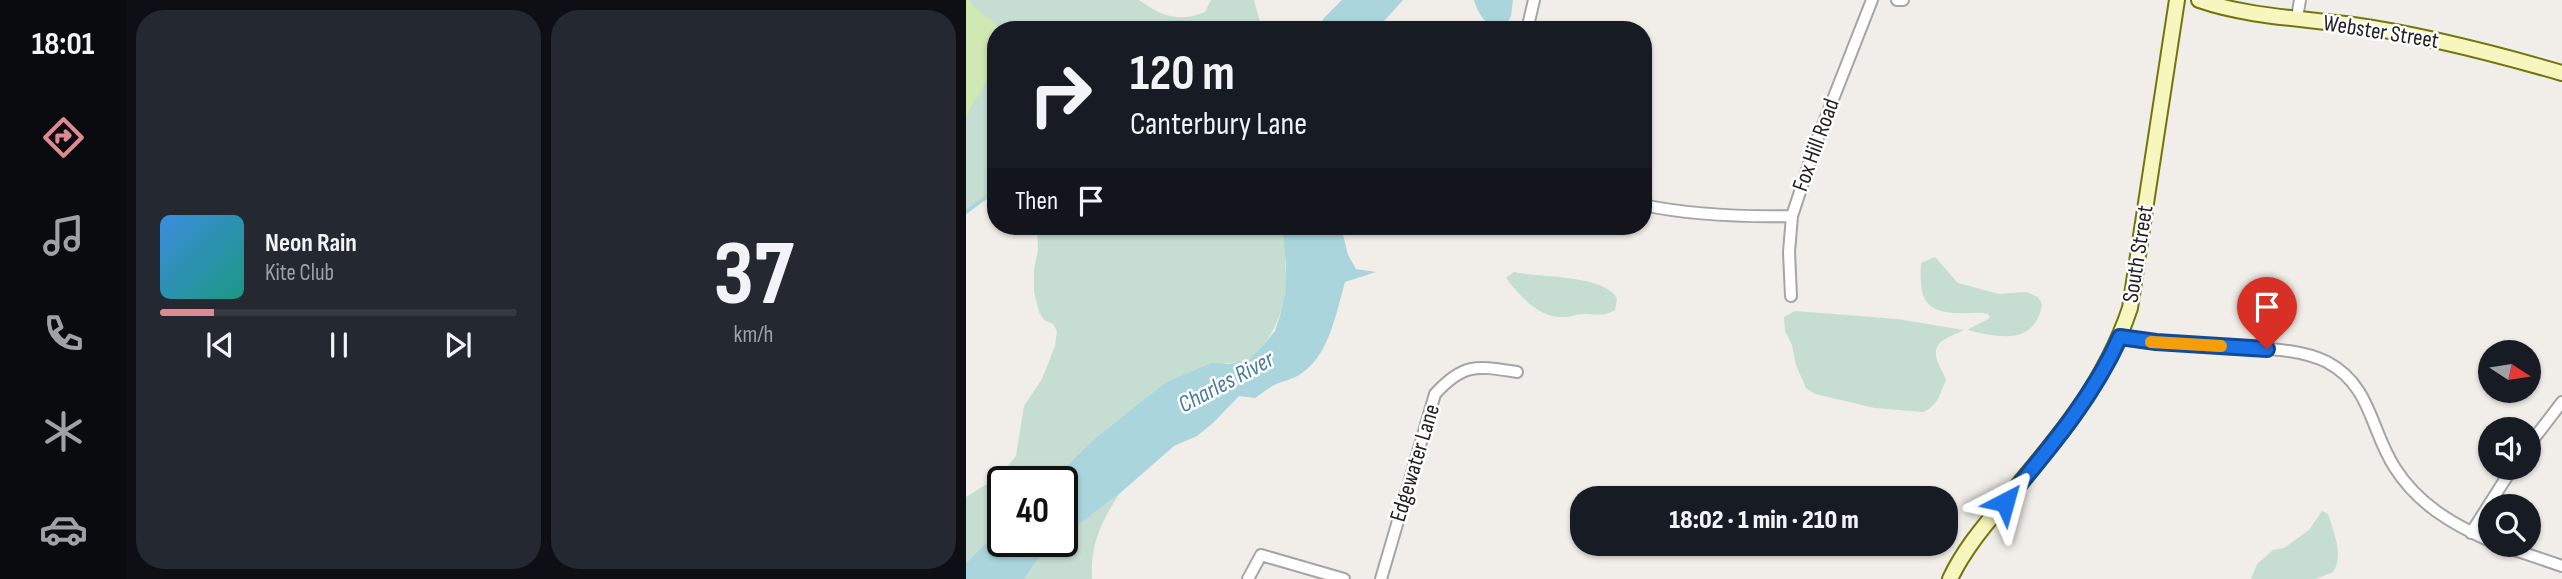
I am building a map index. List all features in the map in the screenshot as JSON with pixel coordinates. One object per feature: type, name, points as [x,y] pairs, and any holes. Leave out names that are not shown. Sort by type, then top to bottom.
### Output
[{"type":"street","points":[[1529,21],[1534,0]]},
{"type":"street","name":"Fox Hill Road","points":[[1791,296],[1791,216],[1872,0]]},
{"type":"street","points":[[1897,0],[1903,0]]},
{"type":"street","name":"South Street","points":[[1950,579],[1975,537],[2079,411],[2107,366],[2120,337],[2130,308],[2177,0]]},
{"type":"street","name":"Webster Street","points":[[2199,0],[2230,9],[2407,34],[2486,51],[2562,73]]},
{"type":"street","points":[[2297,18],[2300,0]]},
{"type":"street","points":[[1652,206],[1764,217],[1791,216]]},
{"type":"street","points":[[2120,337],[2301,353],[2326,362],[2347,376],[2363,396],[2393,465],[2410,489],[2433,510],[2478,536]]},
{"type":"street","name":"Edgewater Lane","points":[[1381,579],[1435,394],[1458,373],[1478,366],[1517,372]]},
{"type":"street","points":[[2541,429],[2562,402]]},
{"type":"street","points":[[2470,533],[2505,480]]},
{"type":"street","points":[[1248,579],[1261,555],[1344,579]]},
{"type":"street","points":[[2535,557],[2562,566]]},
{"type":"green space","points":[[966,0],[1026,0],[1039,21],[987,21],[987,197],[966,212]]},
{"type":"green space","points":[[970,0],[1139,0],[1163,14],[1187,17],[1205,12],[1211,0],[1254,0],[1260,21],[991,21]]},
{"type":"green space","points":[[987,80],[987,197],[966,210],[966,116]]},
{"type":"green space","points":[[1037,235],[1283,235],[1286,274],[1283,304],[1278,319],[1272,333],[1251,358],[1198,369],[1091,442],[1066,466],[1007,466],[1016,456],[1024,406],[1042,379],[1055,346],[1057,331],[1039,312],[1034,292],[1034,269],[1038,250]]},
{"type":"green space","points":[[1935,257],[1958,283],[1999,294],[2026,292],[2038,297],[2042,304],[2038,318],[2032,327],[2014,336],[1967,330],[1990,318],[1988,314],[1938,310],[1926,301],[1921,285],[1921,263]]},
{"type":"green space","points":[[1514,272],[1570,278],[1599,285],[1617,299],[1615,310],[1603,314],[1567,317],[1547,314],[1524,299],[1506,278]]},
{"type":"green space","points":[[1795,311],[1897,319],[1964,330],[1943,340],[1937,348],[1937,360],[1946,380],[1932,406],[1923,412],[1875,408],[1815,394],[1806,388],[1785,331],[1784,317]]},
{"type":"green space","points":[[987,484],[987,542],[966,563],[966,497]]},
{"type":"green space","points":[[1119,494],[1098,534],[1093,555],[1092,579],[1024,579],[1040,557],[1078,557],[1078,525]]},
{"type":"green space","points":[[2322,511],[2328,514],[2337,544],[2338,558],[2333,572],[2316,579],[2251,579],[2257,564],[2273,550],[2284,548],[2309,530]]},
{"type":"water","points":[[1342,0],[1403,0],[1384,21],[1322,21]]},
{"type":"water","points":[[1474,0],[1513,0],[1508,21],[1485,21]]},
{"type":"water","name":"Charles River","points":[[1283,235],[1343,235],[1348,255],[1356,269],[1376,272],[1345,282],[1330,333],[1318,357],[1309,367],[1255,398],[1239,396],[1197,436],[1174,446],[1119,494],[1078,525],[1078,466],[1066,466],[1091,442],[1165,383],[1211,363],[1229,364],[1248,360],[1275,331],[1285,293]]},
{"type":"water","points":[[987,542],[987,557],[1040,557],[1024,579],[966,579],[966,563]]},
{"type":"waterway","points":[[966,212],[987,197]]},
{"type":"slow traffic","points":[[2151,342],[2221,346]]},
{"type":"route","points":[[2005,502],[2079,411],[2107,366],[2120,337],[2267,349]]}]
